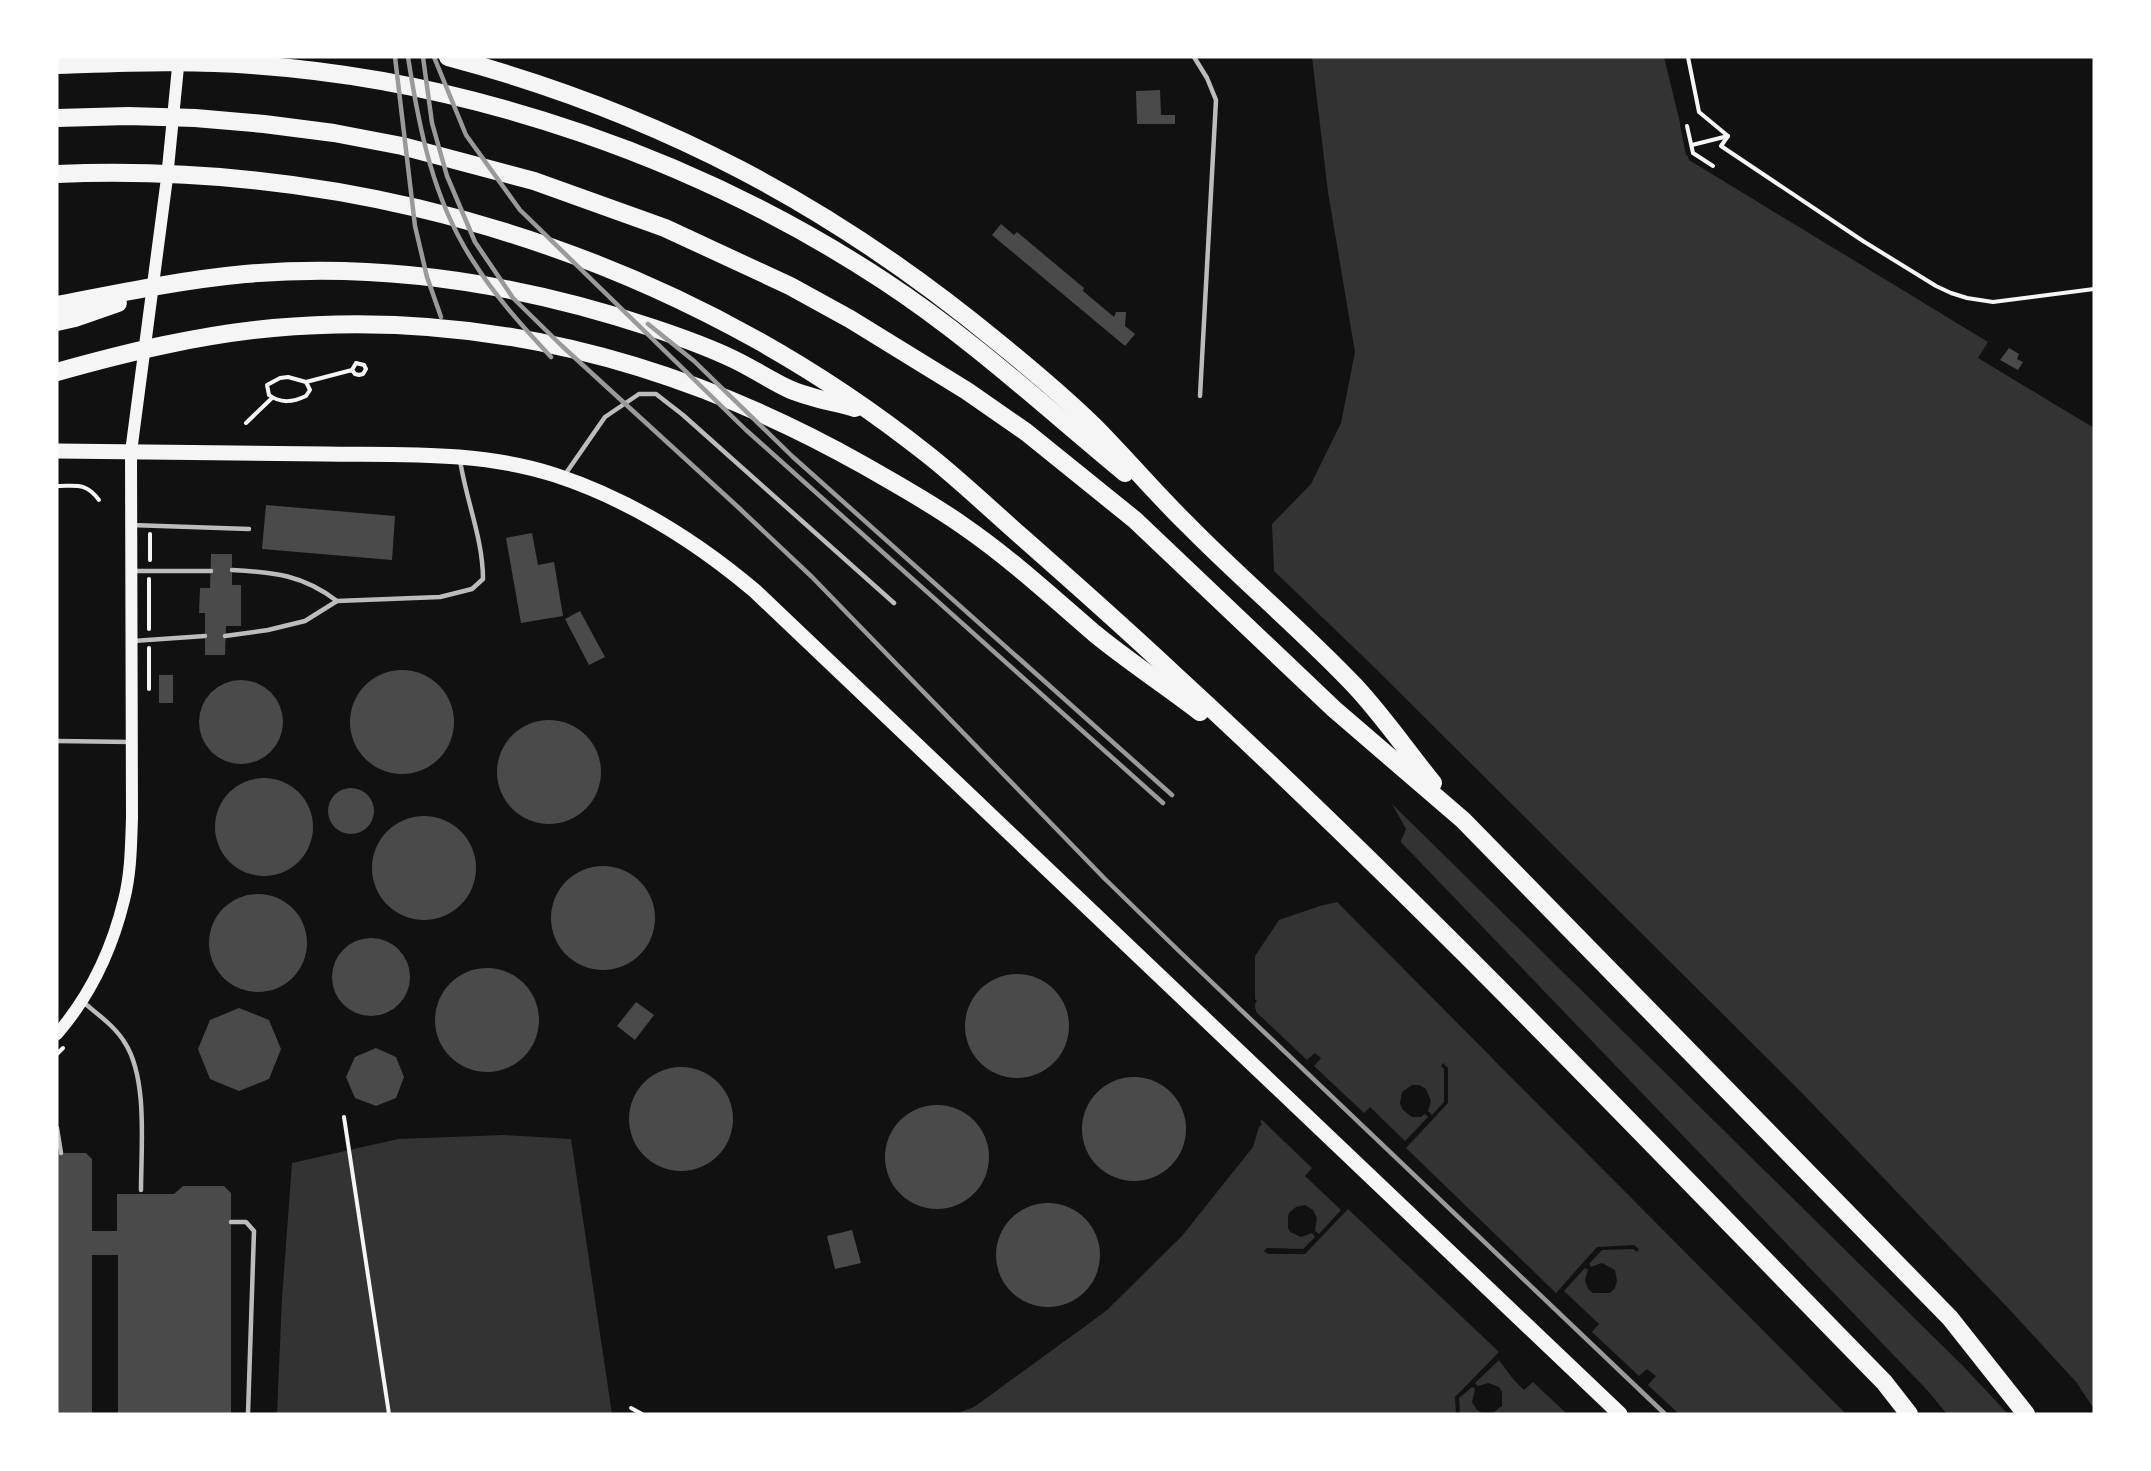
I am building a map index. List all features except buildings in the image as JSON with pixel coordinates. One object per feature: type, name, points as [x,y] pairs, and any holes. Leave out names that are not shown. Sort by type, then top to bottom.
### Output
[{"type":"highway","points":[[448,57],[561,90],[688,142],[750,173],[869,244],[927,286],[1034,372],[1093,426],[1186,524],[1356,687],[1462,820]]},
{"type":"highway","points":[[57,65],[156,62],[226,63],[295,69],[378,81],[456,97],[533,118],[673,168],[773,216],[886,282],[1007,372],[1085,441],[1186,524]]},
{"type":"highway","points":[[57,118],[128,116],[218,120],[334,133],[402,146],[523,178],[665,228],[790,286],[860,325],[967,391],[1081,474],[1186,566],[1334,709],[1462,820],[1942,1310],[2026,1414]]},
{"type":"highway","points":[[57,174],[162,173],[232,177],[301,185],[380,199],[491,228],[569,254],[695,309],[757,340],[872,414],[929,456],[1067,576],[1275,767],[1440,930],[1884,1382],[1909,1414]]},
{"type":"highway","points":[[57,305],[69,314],[174,285],[245,274],[352,271],[425,276],[502,287],[582,306],[657,329],[733,359],[791,390],[872,414]]},
{"type":"highway","points":[[57,372],[140,349],[231,333],[273,328],[370,324],[438,328],[519,338],[570,347],[670,376],[760,412],[798,430],[922,499],[996,549],[1096,634],[1275,767]]},
{"type":"main road","points":[[57,1034],[82,1001],[98,972],[124,899],[130,858],[131,452],[167,178],[179,57]]},
{"type":"main road","points":[[57,451],[426,455],[525,467],[563,478],[610,498],[643,514],[703,549],[755,591],[1620,1414]]},
{"type":"lane","points":[[1194,57],[1207,78],[1216,100],[1200,396]]},
{"type":"lane","points":[[563,478],[605,417],[639,394],[656,394],[683,415],[894,603]]},
{"type":"lane","points":[[225,636],[268,630],[305,621],[337,601],[440,597],[472,589],[483,579],[483,564],[464,487],[460,458]]},
{"type":"lane","points":[[132,525],[249,529]]},
{"type":"lane","points":[[232,570],[283,575],[308,582],[321,588],[337,601]]},
{"type":"lane","points":[[132,571],[211,571]]},
{"type":"lane","points":[[132,641],[205,636]]},
{"type":"lane","points":[[57,741],[132,742]]},
{"type":"lane","points":[[82,1001],[115,1030],[126,1044],[133,1060],[141,1100],[141,1190]]},
{"type":"lane","points":[[57,1128],[61,1153]]},
{"type":"lane","points":[[231,1222],[246,1222],[254,1231],[248,1414]]},
{"type":"path","points":[[1688,57],[1699,112],[1728,136]]},
{"type":"path","points":[[1687,126],[1693,153],[1713,166]]},
{"type":"path","points":[[1692,145],[1728,136]]},
{"type":"path","points":[[1728,136],[1721,146],[1737,158],[1863,241],[1951,293],[1993,302],[2094,289]]},
{"type":"path","points":[[306,382],[310,390],[306,396],[283,402],[272,398],[267,390],[267,386],[272,382],[288,377],[306,382],[352,370]]},
{"type":"path","points":[[246,423],[272,398]]},
{"type":"path","points":[[57,486],[83,486],[93,492],[99,500]]},
{"type":"path","points":[[344,1117],[390,1414]]},
{"type":"path","points":[[631,1408],[642,1414]]},
{"type":"shaded area","points":[[1312,57],[1664,57],[1689,160],[1988,342],[1978,358],[2094,428],[2094,1414],[955,1414],[974,1407],[1106,1311],[1182,1236],[1253,1147],[1273,1080],[1255,1007],[1255,956],[1279,920],[1320,906],[1355,898],[1391,865],[1406,829],[1275,593],[1272,524],[1311,484],[1341,423],[1355,352],[1328,192]]},
{"type":"shaded area","points":[[504,1135],[571,1139],[612,1414],[277,1414],[282,1299],[292,1163],[398,1139]]},
{"type":"pier","points":[[1683,124],[1692,158],[1715,172],[1714,174],[1686,155],[1680,125]]},
{"type":"pier","points":[[1271,568],[1375,668],[1803,1094],[2077,1383],[2094,1409],[2094,1414],[2008,1414],[1962,1365],[1385,797],[1273,595]]},
{"type":"pier","points":[[1398,839],[1928,1391],[1947,1414],[1846,1414],[1334,899],[1353,895],[1389,863]]},
{"type":"pier","points":[[1252,996],[1257,1001],[1252,1008]]},
{"type":"pier","points":[[1252,1008],[1307,1060],[1315,1053],[1321,1058],[1314,1066],[1364,1113],[1370,1107],[1405,1141],[1428,1117],[1425,1114],[1421,1117],[1412,1117],[1403,1110],[1400,1104],[1402,1092],[1412,1085],[1419,1085],[1426,1089],[1431,1101],[1428,1111],[1432,1115],[1444,1102],[1444,1069],[1441,1066],[1443,1063],[1448,1068],[1448,1103],[1406,1148],[1556,1293],[1597,1247],[1634,1245],[1639,1249],[1637,1252],[1633,1249],[1602,1250],[1589,1264],[1591,1267],[1602,1263],[1615,1270],[1617,1281],[1610,1293],[1593,1293],[1588,1289],[1585,1280],[1588,1270],[1585,1268],[1564,1291],[1599,1324],[1592,1332],[1639,1376],[1647,1369],[1656,1376],[1648,1385],[1679,1414],[1567,1414],[1533,1382],[1524,1390],[1499,1360],[1475,1383],[1478,1386],[1488,1383],[1499,1387],[1502,1392],[1502,1406],[1491,1414],[1477,1410],[1472,1402],[1475,1389],[1472,1387],[1459,1398],[1460,1414],[1456,1414],[1455,1397],[1499,1352],[1348,1209],[1305,1254],[1268,1254],[1264,1251],[1267,1248],[1303,1249],[1315,1237],[1312,1233],[1301,1237],[1290,1232],[1288,1217],[1296,1207],[1305,1205],[1313,1210],[1317,1218],[1315,1231],[1319,1234],[1341,1210],[1305,1176],[1312,1168],[1261,1119],[1259,1121],[1262,1124],[1255,1131],[1270,1080]]},
{"type":"railway","points":[[395,57],[415,226],[427,277],[441,317]]},
{"type":"railway","points":[[408,57],[417,110],[430,163],[459,238],[491,287],[551,357]]},
{"type":"railway","points":[[423,57],[432,123],[447,176],[475,242],[513,298],[812,577],[1104,878],[1665,1414]]},
{"type":"railway","points":[[434,57],[466,135],[520,210],[746,430],[1163,803]]},
{"type":"railway","points":[[648,324],[694,361],[793,457],[1172,795]]}]
